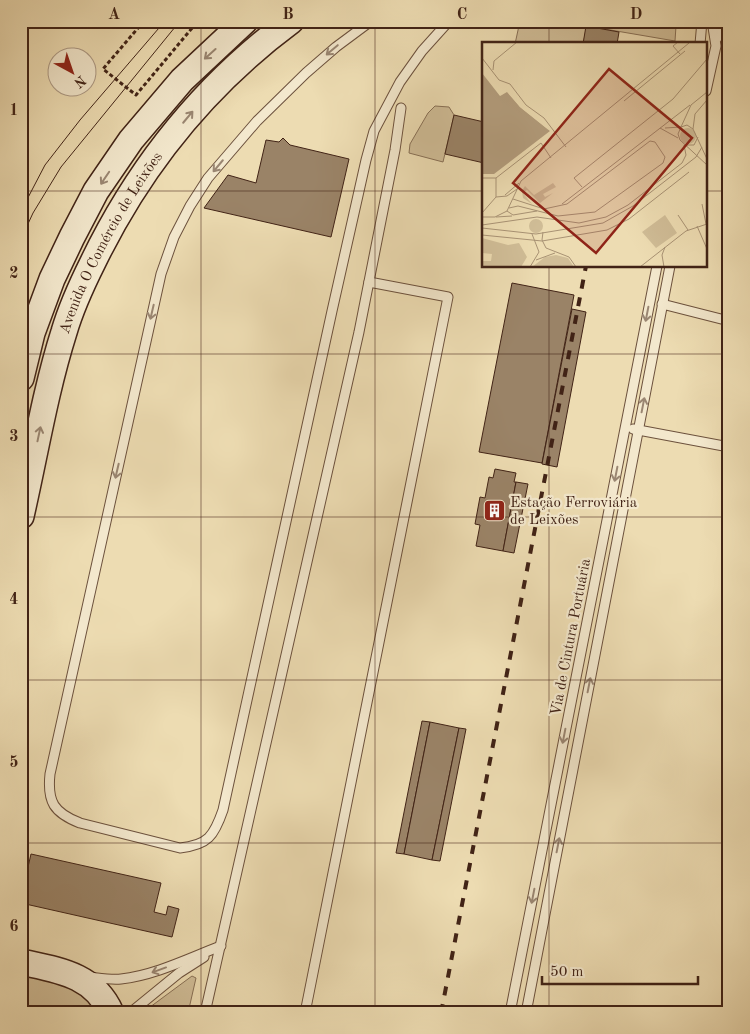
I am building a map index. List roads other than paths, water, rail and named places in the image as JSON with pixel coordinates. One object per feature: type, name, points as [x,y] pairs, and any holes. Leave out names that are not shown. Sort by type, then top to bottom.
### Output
[{"type":"main road","name":"Avenida O Comércio de Leixões","points":[[21,378],[32,333],[52,279],[96,190],[131,140],[182,80],[245,21]]},
{"type":"main road","name":"Avenida O Comércio de Leixões","points":[[21,516],[64,331],[84,280],[106,234],[135,186],[193,110],[226,77],[291,21]]},
{"type":"main road","points":[[21,962],[58,970],[84,980],[103,999],[111,1013]]},
{"type":"lane","points":[[371,21],[336,47],[306,73],[257,121],[208,178],[190,206],[174,237],[161,274],[50,774],[48,786],[50,798],[54,807],[69,819],[180,848],[191,847],[201,843],[210,837],[216,829],[223,810],[332,311],[374,131],[400,82],[422,51],[449,21]]},
{"type":"lane","points":[[708,82],[720,21]]},
{"type":"lane","points":[[704,22],[716,46]]},
{"type":"lane","points":[[700,42],[704,22]]},
{"type":"lane","points":[[205,1013],[369,282],[395,150],[401,108]]},
{"type":"lane","name":"Via de Cintura Portuária","points":[[510,1013],[656,268]]},
{"type":"lane","name":"Via de Cintura Portuária","points":[[526,1013],[670,268]]},
{"type":"lane","points":[[305,1013],[448,297],[369,282]]},
{"type":"lane","points":[[662,304],[729,321]]},
{"type":"lane","points":[[625,427],[729,447]]},
{"type":"lane","points":[[58,970],[92,977],[119,979],[150,973],[221,946]]},
{"type":"lane","points":[[130,1013],[180,973],[221,946]]},
{"type":"tram line","points":[[21,211],[45,165],[80,120],[165,21]]},
{"type":"tram line","points":[[21,239],[33,213],[61,167],[180,21]]},
{"type":"railway","points":[[441,1013],[586,268]]},
{"type":"place","name":"Estação Ferroviária de Leixões","points":[[494,511]]}]
